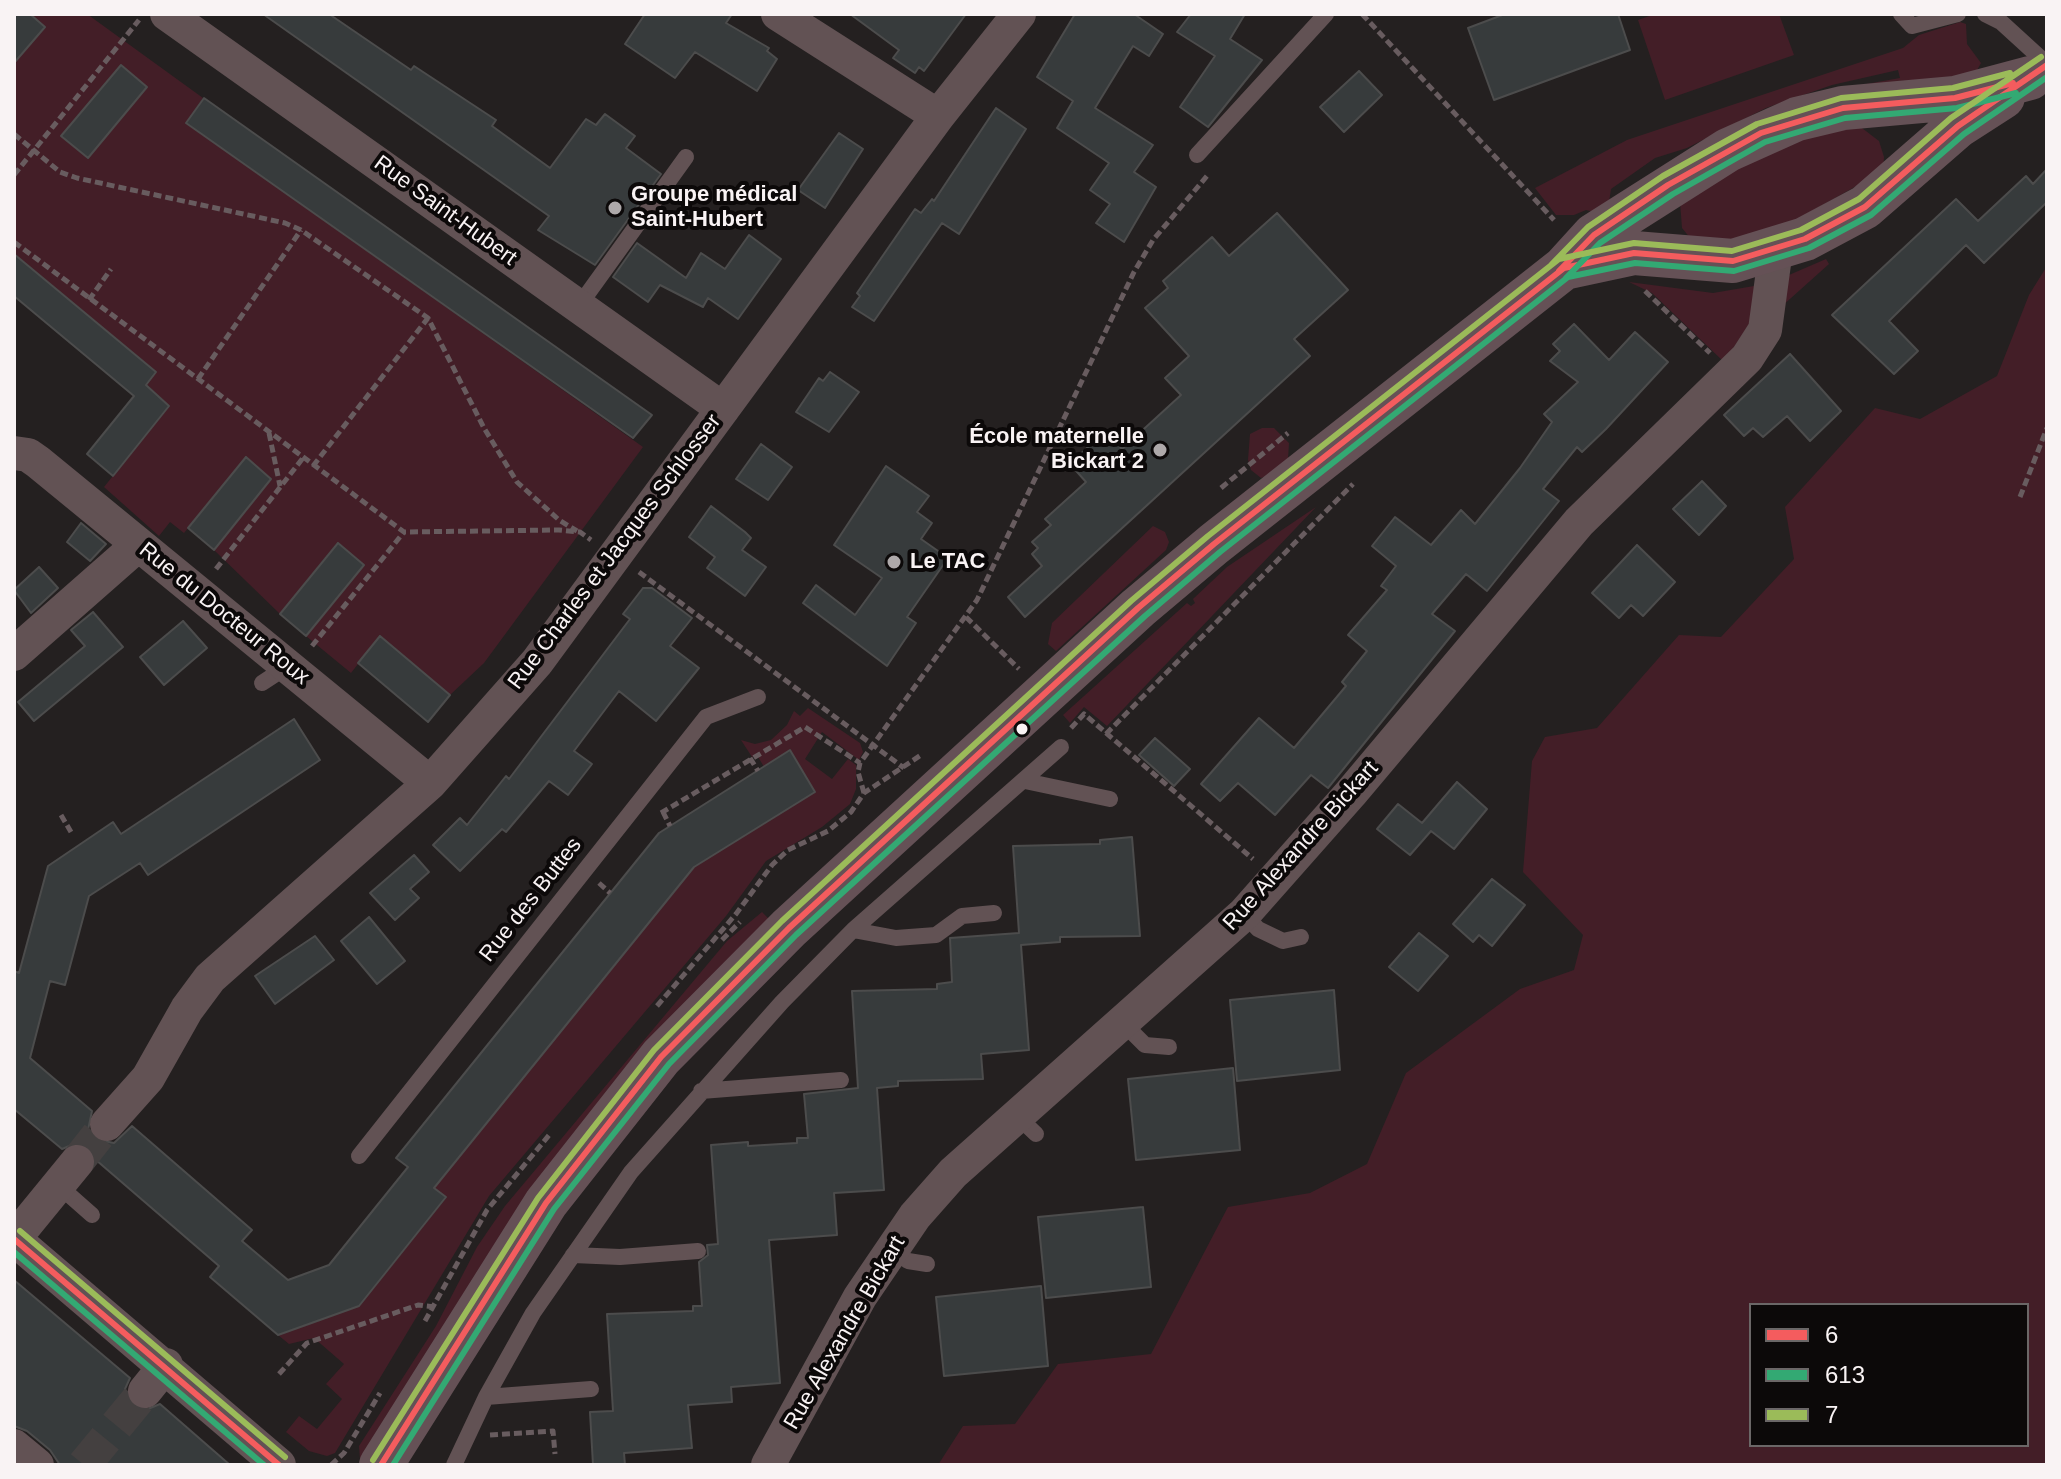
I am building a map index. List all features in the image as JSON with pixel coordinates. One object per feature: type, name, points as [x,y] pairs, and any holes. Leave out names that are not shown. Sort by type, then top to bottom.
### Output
[{"type":"main road","points":[[381,1465],[546,1203],[661,1057],[1038,676],[1214,544],[1564,268],[1594,235],[1668,185],[1761,133],[1797,119],[1863,105],[1955,98],[2041,69]]},
{"type":"main road","points":[[1564,268],[1621,255],[1686,256],[1733,261],[1776,249],[1838,223],[1889,189],[1958,126],[2041,69]]},
{"type":"main road","points":[[1863,105],[1880,117],[1900,141],[1902,159],[1889,189]]},
{"type":"main road","points":[[1668,185],[1668,229],[1686,256]]},
{"type":"street","points":[[778,14],[938,116]]},
{"type":"street","name":"Rue Charles et Jacques Schlosser","points":[[107,1124],[148,1078],[187,1009],[224,963],[430,783],[537,662],[938,116],[1019,14]]},
{"type":"street","name":"Rue Saint-Hubert","points":[[154,16],[723,409]]},
{"type":"street","name":"Rue Alexandre Bickart","points":[[768,1465],[844,1345],[892,1250],[915,1216],[953,1173],[1026,1124],[1121,1021],[1244,914],[1579,522],[1760,342],[1770,301],[1776,249]]},
{"type":"street","name":"Rue du Docteur Roux","points":[[14,453],[28,455],[38,462],[430,783]]},
{"type":"street","points":[[14,654],[138,545]]},
{"type":"street","points":[[67,1173],[14,1239],[166,1365],[279,1465]]},
{"type":"street","points":[[145,1391],[166,1365]]},
{"type":"street","points":[[14,1446],[37,1465]]},
{"type":"lane","points":[[1197,155],[1326,14]]},
{"type":"lane","points":[[1901,14],[1912,26],[1958,14]]},
{"type":"lane","points":[[1985,14],[2001,22],[2041,69]]},
{"type":"lane","points":[[578,307],[686,157]]},
{"type":"lane","name":"Rue des Buttes","points":[[359,1156],[706,717],[758,697]]},
{"type":"lane","points":[[454,1465],[486,1397],[533,1313],[631,1172],[701,1091],[853,930],[1061,747]]},
{"type":"lane","points":[[1025,781],[1110,799]]},
{"type":"lane","points":[[853,930],[896,938],[936,935],[962,916],[994,913]]},
{"type":"lane","points":[[1244,914],[1258,929],[1283,941],[1301,937]]},
{"type":"lane","points":[[1121,1021],[1145,1045],[1169,1047]]},
{"type":"lane","points":[[701,1091],[841,1080]]},
{"type":"lane","points":[[67,1173],[92,1215]]},
{"type":"lane","points":[[892,1250],[908,1261],[927,1264]]},
{"type":"lane","points":[[573,1255],[620,1257],[698,1251]]},
{"type":"lane","points":[[486,1397],[591,1389]]},
{"type":"path","points":[[1362,14],[1554,220]]},
{"type":"path","points":[[14,175],[154,16]]},
{"type":"path","points":[[14,134],[60,172],[77,178],[272,220],[301,230],[428,318],[484,428],[517,482],[559,520],[749,651],[909,773]]},
{"type":"path","points":[[864,793],[858,772],[860,763],[966,617],[1013,530],[1069,402],[1134,272],[1153,240],[1214,168]]},
{"type":"path","points":[[198,379],[301,230]]},
{"type":"path","points":[[14,242],[404,532],[580,532]]},
{"type":"path","points":[[89,300],[111,269]]},
{"type":"path","points":[[1632,287],[1651,296],[1716,360]]},
{"type":"path","points":[[313,466],[428,318]]},
{"type":"path","points":[[2020,497],[2047,428]]},
{"type":"path","points":[[269,432],[280,486]]},
{"type":"path","points":[[215,571],[303,458]]},
{"type":"path","points":[[1106,734],[1355,478],[1342,483]]},
{"type":"path","points":[[286,667],[404,532]]},
{"type":"path","points":[[966,617],[1038,676]]},
{"type":"path","points":[[1011,682],[1038,676]]},
{"type":"path","points":[[1074,725],[1084,714],[1277,879]]},
{"type":"path","points":[[656,816],[805,727],[860,763]]},
{"type":"path","points":[[902,766],[925,753]]},
{"type":"path","points":[[750,758],[758,771]]},
{"type":"path","points":[[859,800],[860,818]]},
{"type":"path","points":[[663,812],[670,826]]},
{"type":"path","points":[[61,815],[71,832]]},
{"type":"path","points":[[589,895],[608,870]]},
{"type":"path","points":[[598,883],[610,893]]},
{"type":"path","points":[[279,1374],[307,1343],[418,1305],[440,1308]]},
{"type":"path","points":[[483,1445],[488,1435],[553,1431],[555,1454]]},
{"type":"shaded area","points":[[14,14],[87,14],[203,98],[187,123],[643,447],[484,663],[450,695],[380,636],[351,673],[306,636],[363,565],[337,543],[280,614],[214,550],[271,479],[246,457],[184,533],[170,522],[159,536],[104,487],[169,406],[14,255]]},
{"type":"shaded area","points":[[1655,14],[1779,14],[1794,55],[1665,100],[1638,20]]},
{"type":"shaded area","points":[[1960,22],[1966,24],[1967,44],[1981,63],[1971,81],[1855,86],[1900,78],[1898,70],[1832,85],[1766,108],[1687,148],[1655,158],[1611,189],[1609,202],[1598,213],[1586,210],[1574,215],[1556,215],[1535,188],[1627,140],[1903,48],[1919,35]]},
{"type":"shaded area","points":[[1858,125],[1879,141],[1884,157],[1883,171],[1750,246],[1691,239],[1682,228],[1680,202],[1761,146]]},
{"type":"shaded area","points":[[1826,259],[1829,264],[1781,307],[1789,275]]},
{"type":"shaded area","points":[[2047,266],[2047,1465],[938,1465],[963,1426],[1015,1424],[1058,1364],[1151,1354],[1228,1207],[1310,1193],[1367,1164],[1406,1073],[1520,989],[1574,970],[1583,935],[1523,872],[1532,761],[1545,737],[1597,728],[1679,635],[1721,637],[1794,559],[1785,507],[1875,408],[1920,419],[1997,376],[2029,295]]},
{"type":"shaded area","points":[[1629,282],[1713,293],[1754,286],[1753,319],[1724,362],[1652,293]]},
{"type":"shaded area","points":[[1262,428],[1274,428],[1289,443],[1288,459],[1280,471],[1261,478],[1251,470],[1248,460],[1250,434]]},
{"type":"shaded area","points":[[1316,507],[1107,726],[1084,707],[1070,723],[1063,715],[1187,603],[1191,606],[1195,603],[1193,599],[1227,567]]},
{"type":"shaded area","points":[[1153,526],[1165,532],[1169,542],[1166,550],[1056,651],[1048,644],[1052,623]]},
{"type":"shaded area","points":[[808,708],[860,743],[863,752],[859,760],[822,732],[805,759],[832,779],[848,759],[856,765],[856,789],[850,804],[822,827],[766,861],[726,916],[489,1196],[335,1453],[327,1456],[309,1451],[286,1432],[299,1416],[317,1429],[342,1399],[326,1384],[344,1364],[314,1338],[289,1344],[278,1335],[359,1306],[446,1198],[434,1188],[694,867],[815,792],[790,751],[764,767],[757,755],[752,757],[741,740],[755,744],[771,740],[787,725],[794,711],[800,716]]},
{"type":"shaded area","points":[[762,912],[772,922],[360,1459],[359,1446],[436,1326],[477,1247],[505,1206],[727,941]]},
{"type":"building","points":[[14,14],[30,14],[45,27],[14,63]]},
{"type":"building","points":[[263,14],[329,14],[411,70],[414,66],[496,120],[492,126],[550,168],[586,119],[596,125],[605,114],[635,136],[626,148],[661,174],[595,265],[538,230],[549,216]]},
{"type":"building","points":[[645,14],[732,14],[726,23],[769,48],[767,51],[777,59],[757,91],[695,52],[675,78],[625,44]]},
{"type":"building","points":[[850,14],[966,14],[924,71],[919,67],[915,73],[893,58],[899,50]]},
{"type":"building","points":[[1075,14],[1134,14],[1163,34],[1149,56],[1133,46],[1095,108],[1153,145],[1134,172],[1156,187],[1124,242],[1096,223],[1110,204],[1090,190],[1109,163],[1057,128],[1073,101],[1037,77]]},
{"type":"building","points":[[1191,14],[1245,14],[1230,39],[1262,60],[1208,127],[1180,107],[1215,56],[1177,32]]},
{"type":"building","points":[[1505,14],[1618,14],[1630,50],[1494,100],[1468,28]]},
{"type":"building","points":[[121,65],[147,87],[88,158],[61,136]]},
{"type":"building","points":[[1359,71],[1382,95],[1344,132],[1320,107]]},
{"type":"building","points":[[204,98],[652,415],[633,438],[186,123]]},
{"type":"building","points":[[996,108],[1026,129],[959,234],[942,223],[874,321],[852,307],[860,296],[857,293],[915,209],[921,213],[932,199],[934,201]]},
{"type":"building","points":[[839,133],[863,149],[825,208],[798,190]]},
{"type":"building","points":[[2047,169],[2047,202],[1984,263],[1966,245],[1889,321],[1918,351],[1894,374],[1832,315],[1956,199],[1978,221],[2026,176],[2033,184]]},
{"type":"building","points":[[1277,213],[1348,290],[1294,339],[1310,356],[1025,617],[1008,597],[1042,566],[1032,554],[1038,548],[1032,542],[1051,525],[1045,519],[1086,482],[1070,464],[1106,430],[1122,449],[1181,395],[1165,378],[1189,356],[1145,308],[1168,288],[1163,281],[1212,237],[1229,256]]},
{"type":"building","points":[[749,235],[781,259],[738,319],[708,298],[703,307],[660,285],[648,302],[613,277],[637,243],[686,278],[701,253],[725,269]]},
{"type":"building","points":[[14,254],[156,372],[146,385],[169,406],[113,476],[87,454],[134,396],[14,296]]},
{"type":"building","points":[[1574,324],[1609,360],[1635,332],[1668,362],[1582,452],[1577,447],[1543,489],[1559,501],[1487,591],[1466,574],[1432,614],[1455,631],[1328,788],[1311,775],[1275,815],[1238,783],[1220,801],[1201,784],[1259,718],[1294,748],[1346,686],[1342,682],[1367,651],[1348,635],[1387,590],[1381,586],[1396,566],[1372,546],[1395,517],[1431,545],[1461,510],[1475,524],[1520,468],[1552,422],[1544,414],[1578,382],[1550,361],[1560,351],[1553,344]]},
{"type":"building","points":[[1790,354],[1841,411],[1810,441],[1787,416],[1763,437],[1753,428],[1744,436],[1724,415]]},
{"type":"building","points":[[830,372],[859,392],[829,432],[796,412],[819,378],[823,381]]},
{"type":"building","points":[[761,444],[792,467],[768,500],[736,479]]},
{"type":"building","points":[[246,457],[271,479],[214,550],[188,528]]},
{"type":"building","points":[[886,466],[929,496],[917,512],[932,523],[921,539],[948,558],[907,617],[916,623],[887,666],[803,603],[816,585],[855,615],[882,578],[834,545]]},
{"type":"building","points":[[1702,481],[1726,506],[1699,535],[1673,509]]},
{"type":"building","points":[[711,506],[751,538],[742,550],[766,567],[745,596],[707,568],[715,557],[689,537]]},
{"type":"building","points":[[81,523],[106,544],[90,561],[67,542]]},
{"type":"building","points":[[338,543],[364,565],[306,636],[280,614]]},
{"type":"building","points":[[1637,545],[1675,582],[1643,616],[1631,605],[1619,618],[1592,593]]},
{"type":"building","points":[[39,567],[58,588],[31,613],[14,590]]},
{"type":"building","points":[[643,588],[652,588],[692,618],[670,646],[699,668],[656,721],[619,691],[574,751],[592,764],[568,795],[549,781],[506,832],[502,829],[460,871],[433,845],[460,818],[467,825],[506,776],[509,779],[630,619],[623,614]]},
{"type":"building","points":[[93,612],[123,647],[34,721],[18,702],[85,646],[71,630]]},
{"type":"building","points":[[183,621],[207,648],[164,685],[140,657]]},
{"type":"building","points":[[380,636],[450,695],[428,722],[358,663]]},
{"type":"building","points":[[294,719],[320,760],[148,875],[140,863],[89,896],[65,985],[50,981],[30,1058],[92,1111],[88,1130],[94,1139],[114,1143],[132,1126],[252,1230],[242,1241],[288,1280],[329,1265],[408,1167],[396,1158],[659,833],[790,750],[815,792],[694,867],[434,1188],[446,1197],[359,1306],[278,1335],[210,1277],[219,1266],[96,1160],[90,1147],[79,1142],[62,1149],[14,1109],[14,971],[19,973],[48,866],[113,822],[121,834]]},
{"type":"building","points":[[1155,738],[1190,769],[1174,786],[1139,755]]},
{"type":"building","points":[[1457,782],[1487,809],[1454,849],[1431,831],[1410,855],[1377,829],[1398,804],[1422,823]]},
{"type":"building","points":[[1132,837],[1140,936],[1060,937],[1060,942],[1021,945],[1029,1050],[981,1054],[983,1079],[898,1081],[898,1086],[877,1088],[884,1190],[834,1193],[837,1235],[769,1240],[780,1383],[731,1387],[732,1402],[688,1405],[692,1448],[624,1453],[625,1465],[593,1465],[590,1412],[613,1411],[607,1314],[693,1311],[693,1306],[702,1306],[699,1262],[708,1255],[707,1245],[718,1244],[711,1145],[797,1143],[797,1138],[808,1138],[804,1094],[858,1088],[852,991],[937,989],[937,984],[952,982],[950,938],[1019,933],[1013,846],[1100,844],[1100,840]]},
{"type":"building","points":[[414,855],[429,872],[410,889],[419,898],[395,920],[370,893]]},
{"type":"building","points":[[1492,879],[1525,905],[1492,946],[1479,935],[1473,942],[1453,924]]},
{"type":"building","points":[[369,917],[405,961],[377,984],[341,941]]},
{"type":"building","points":[[1419,933],[1448,956],[1418,991],[1389,967]]},
{"type":"building","points":[[315,936],[334,960],[275,1004],[255,976]]},
{"type":"building","points":[[1334,990],[1340,1070],[1237,1081],[1230,1000]]},
{"type":"building","points":[[1233,1068],[1240,1150],[1136,1160],[1128,1079]]},
{"type":"building","points":[[1143,1207],[1151,1287],[1046,1298],[1038,1217]]},
{"type":"building","points":[[14,1280],[130,1378],[125,1389],[132,1406],[143,1411],[160,1404],[230,1465],[60,1465],[50,1450],[27,1431],[14,1426]]},
{"type":"building","points":[[1041,1286],[1048,1366],[944,1376],[936,1297]]},
{"type":"tunnel","points":[[77,1162],[107,1124]]},
{"type":"tunnel","points":[[84,1465],[145,1391]]},
{"type":"transit line","name":"7","points":[[373,1460],[538,1198],[654,1050],[782,921],[1131,601],[1208,536],[1559,259],[1634,243],[1732,251],[1801,230],[1859,199],[1951,118],[2041,57]]},
{"type":"transit line","name":"6","points":[[381,1465],[546,1203],[661,1057],[789,928],[1138,608],[1214,544],[1564,268],[1634,253],[1733,261],[1805,239],[1865,207],[1958,126],[2047,65]]},
{"type":"transit line","name":"7","points":[[1552,264],[1588,227],[1663,176],[1757,124],[1841,98],[1953,88],[2010,73]]},
{"type":"transit line","name":"613","points":[[393,1465],[554,1209],[669,1064],[796,935],[1145,616],[1220,552],[1568,277],[1635,263],[1734,271],[1809,248],[1871,215],[1964,134],[2047,77]]},
{"type":"transit line","name":"6","points":[[1559,271],[1594,235],[1668,185],[1761,133],[1843,108],[1955,98],[2013,83]]},
{"type":"transit line","name":"613","points":[[1566,278],[1600,243],[1673,194],[1765,142],[1845,118],[1957,108],[2016,93]]},
{"type":"transit line","name":"7","points":[[20,1231],[285,1457]]},
{"type":"transit line","name":"6","points":[[14,1239],[279,1465]]},
{"type":"transit line","name":"613","points":[[14,1252],[264,1465]]},
{"type":"place","name":"Groupe médical Saint-Hubert","points":[[615,208]]},
{"type":"place","name":"École maternelle Bickart 2","points":[[1160,450]]},
{"type":"place","name":"Le TAC","points":[[894,562]]}]
